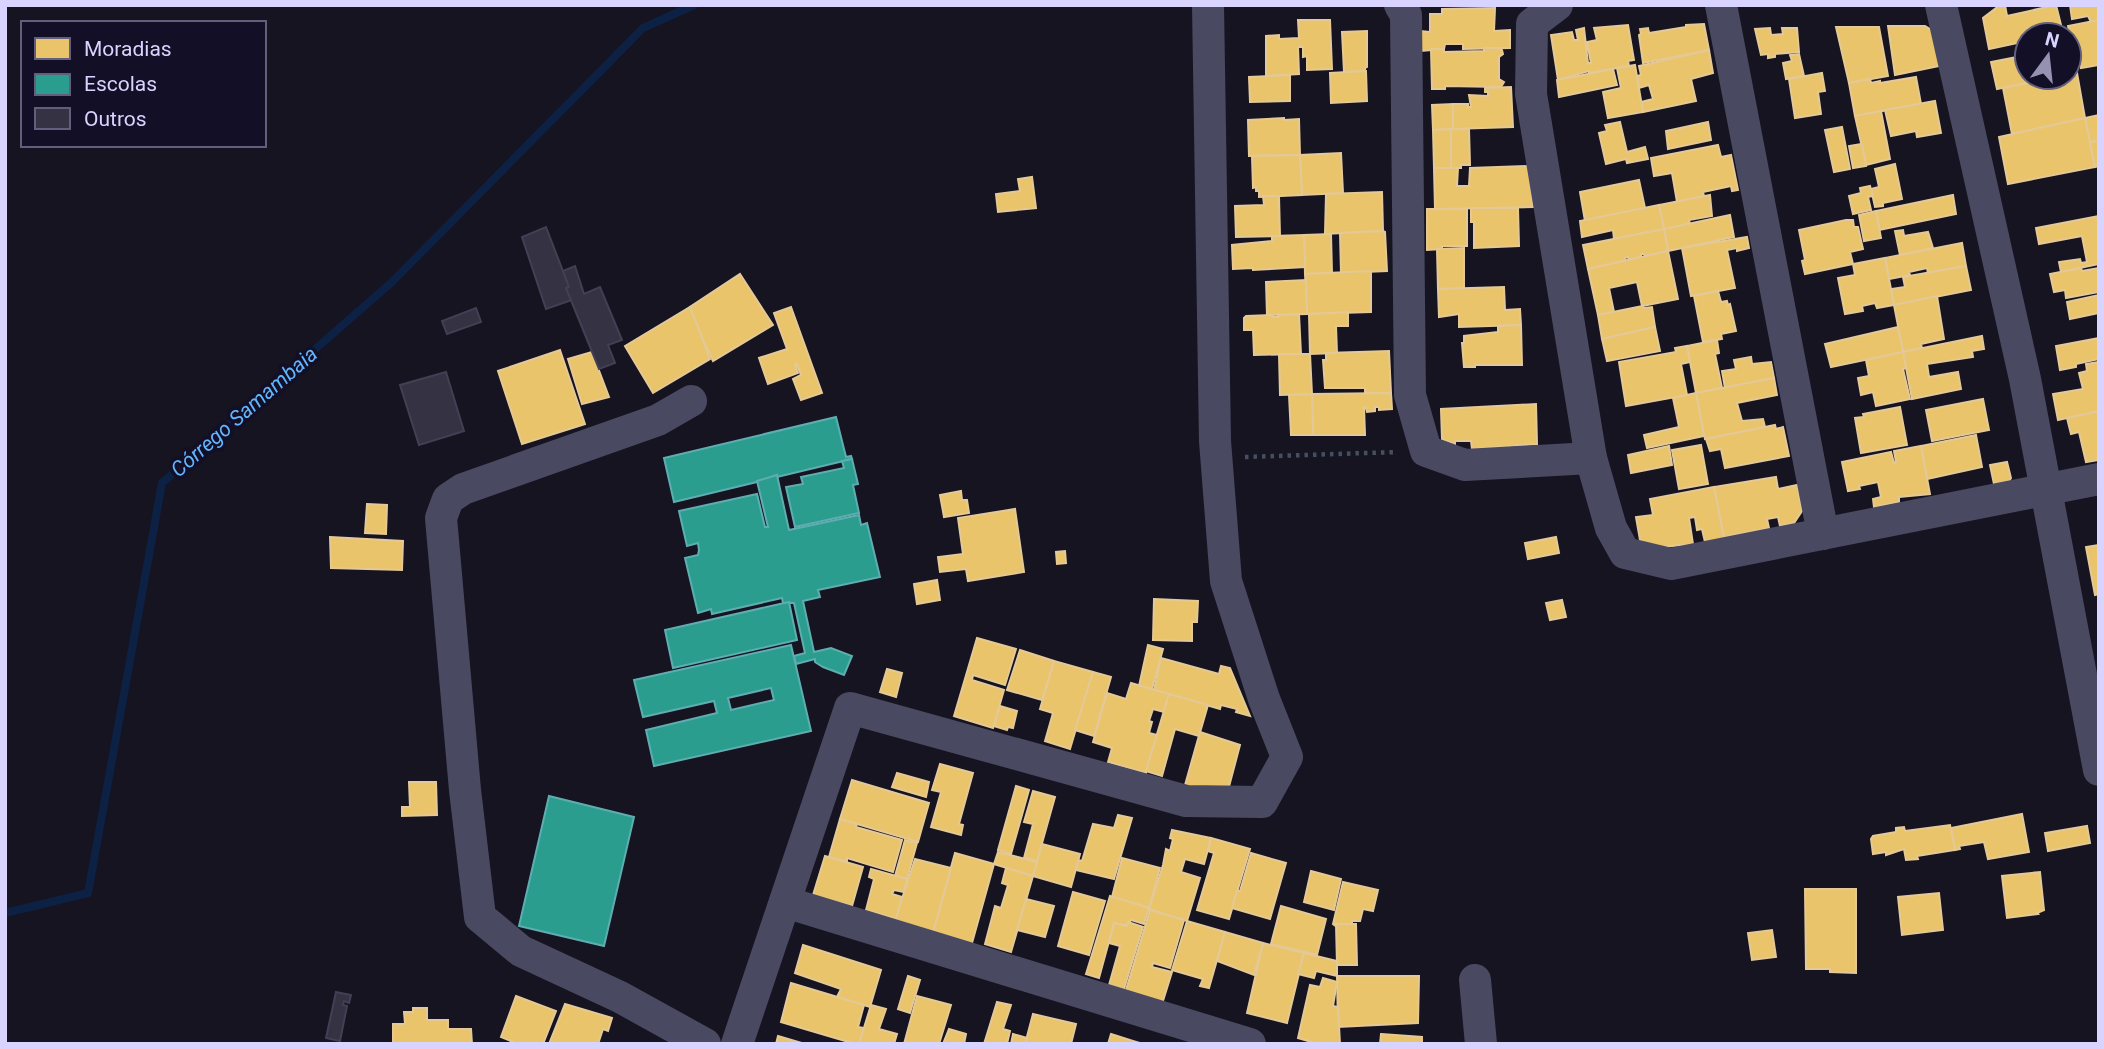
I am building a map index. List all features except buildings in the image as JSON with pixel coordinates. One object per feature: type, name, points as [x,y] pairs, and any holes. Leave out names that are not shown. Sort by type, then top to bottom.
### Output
[{"type":"street","points":[[737,1044],[850,708],[1186,801],[1262,802],[1287,757],[1264,699],[1226,581],[1216,458],[1208,5]]},
{"type":"street","points":[[1400,5],[1406,15],[1410,395],[1426,451],[1465,465],[1591,458]]},
{"type":"street","points":[[1557,5],[1532,24],[1531,94],[1591,458],[1611,528],[1625,553],[1671,564],[2099,479]]},
{"type":"street","points":[[1721,5],[1824,534]]},
{"type":"street","points":[[1941,5],[2025,379],[2045,490],[2092,703],[2099,770]]},
{"type":"street","points":[[691,401],[658,420],[463,489],[448,499],[441,518],[465,790],[480,917],[521,951],[620,997],[705,1044]]},
{"type":"street","points":[[785,902],[1250,1044]]},
{"type":"street","points":[[1475,980],[1481,1044]]},
{"type":"path","points":[[1216,458],[1426,451]]},
{"type":"waterway","name":"Córrego Samambaia","points":[[5,913],[88,893],[162,483],[392,282],[643,28],[694,5]]}]
